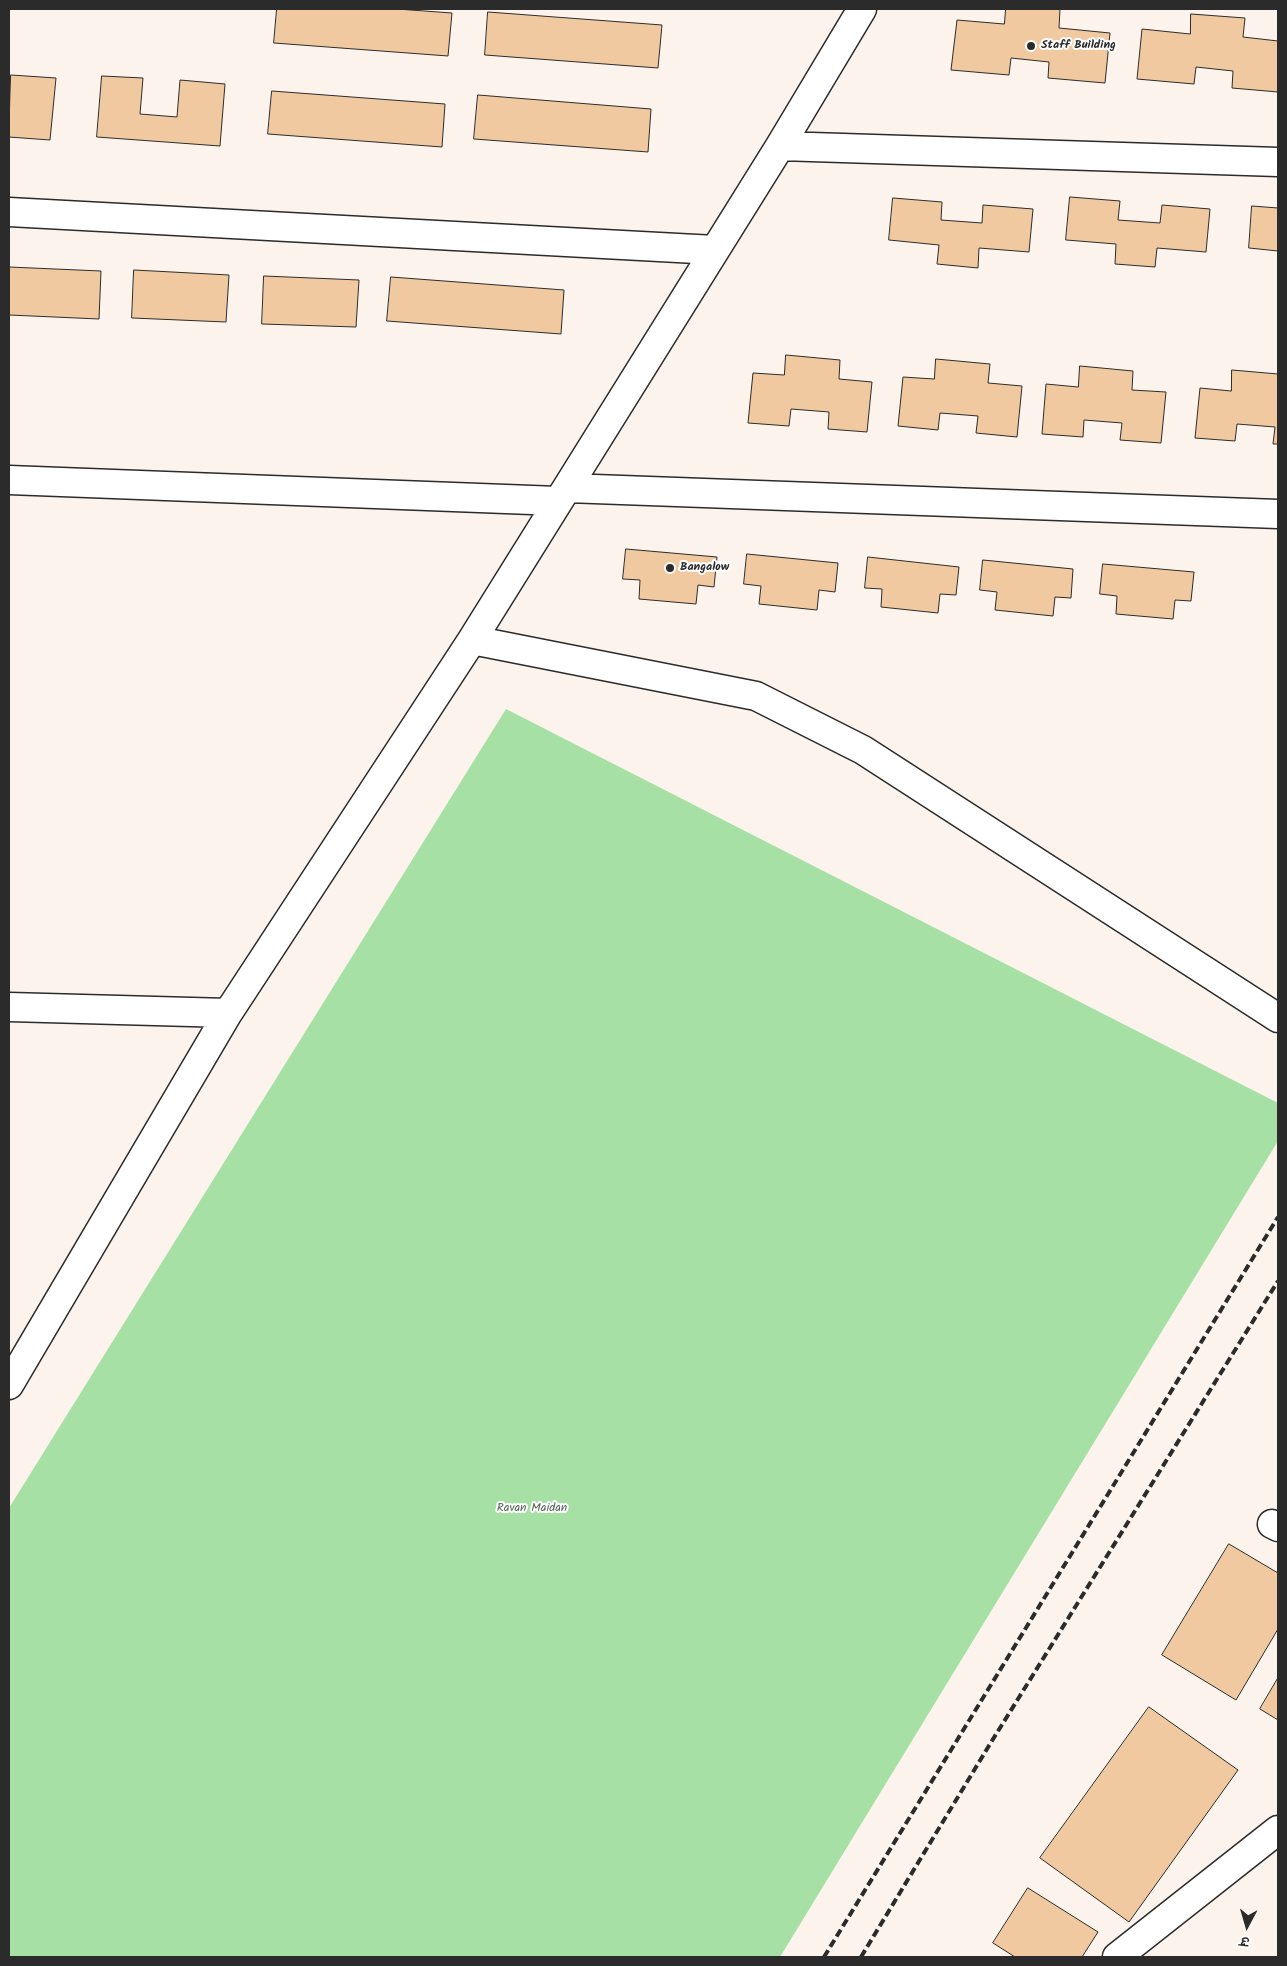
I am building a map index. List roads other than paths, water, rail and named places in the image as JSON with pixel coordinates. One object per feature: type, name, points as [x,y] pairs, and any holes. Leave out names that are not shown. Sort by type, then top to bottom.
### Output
[{"type":"street","points":[[9,1385],[228,1013],[472,640],[780,146],[862,9]]},
{"type":"street","points":[[780,146],[1278,162]]},
{"type":"street","points":[[9,212],[715,250]]},
{"type":"street","points":[[9,480],[1278,514]]},
{"type":"street","points":[[472,640],[756,696],[863,750],[1278,1018]]},
{"type":"street","points":[[9,1007],[228,1013]]},
{"type":"street","points":[[1117,1957],[1278,1830]]},
{"type":"railway","points":[[824,1957],[1278,1217]]},
{"type":"railway","points":[[861,1957],[990,1744],[1278,1281]]},
{"type":"place","name":"Staff Building","points":[[1031,46]]},
{"type":"place","name":"Bangalow","points":[[670,568]]},
{"type":"park label","name":"Ravan Maidan","points":[[532,1509]]}]
